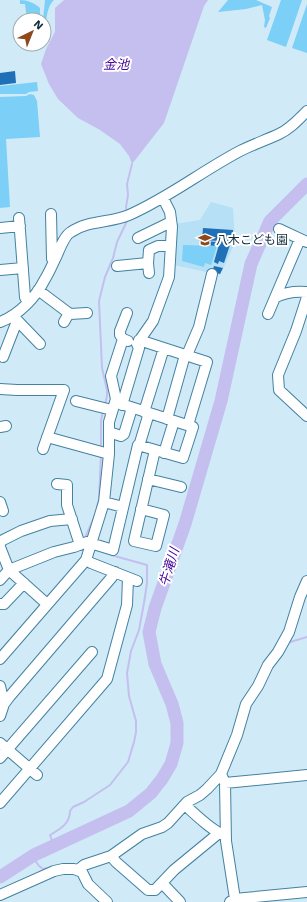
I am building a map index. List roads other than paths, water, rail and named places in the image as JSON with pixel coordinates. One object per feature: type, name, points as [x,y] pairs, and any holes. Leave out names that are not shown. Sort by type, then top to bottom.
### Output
[{"type":"street","points":[[3,357],[15,318],[45,280],[61,246],[70,232],[80,227],[128,216],[163,198],[196,176],[240,151],[279,134],[296,123],[307,112]]},
{"type":"street","points":[[0,659],[86,560],[104,502],[109,454],[109,422],[139,348],[138,342],[153,321],[169,277],[172,222],[170,212],[163,198]]},
{"type":"street","points":[[51,214],[52,259],[54,261]]},
{"type":"street","points":[[0,228],[20,222],[25,298],[28,303]]},
{"type":"street","points":[[138,238],[172,222]]},
{"type":"street","points":[[268,314],[304,241],[279,230]]},
{"type":"street","points":[[149,273],[149,250],[158,246],[171,246]]},
{"type":"street","points":[[117,266],[148,263]]},
{"type":"street","points":[[0,270],[23,268]]},
{"type":"street","points":[[151,449],[170,420],[186,355],[199,326],[212,274]]},
{"type":"street","points":[[38,290],[66,318],[70,314],[87,313]]},
{"type":"street","points":[[276,297],[289,292],[307,292]]},
{"type":"street","points":[[307,297],[296,331],[278,375],[279,390],[307,416]]},
{"type":"street","points":[[127,313],[120,331],[120,335],[123,339],[164,348],[207,362],[188,425]]},
{"type":"street","points":[[0,322],[15,318]]},
{"type":"street","points":[[15,318],[40,344]]},
{"type":"street","points":[[116,406],[111,376],[123,339]]},
{"type":"street","points":[[104,502],[122,510],[140,513],[148,479],[151,449],[149,413],[164,348]]},
{"type":"street","points":[[0,389],[64,390],[43,449]]},
{"type":"street","points":[[0,580],[9,570],[54,552],[87,542],[113,550],[138,445],[183,458],[193,427],[132,408],[76,401]]},
{"type":"street","points":[[109,432],[121,436],[124,434],[132,408]]},
{"type":"street","points":[[47,437],[109,454]]},
{"type":"street","points":[[148,479],[181,487]]},
{"type":"street","points":[[57,484],[67,485],[67,504],[80,545]]},
{"type":"street","points":[[47,604],[9,570],[0,547],[1,541],[21,531],[50,521],[72,519]]},
{"type":"street","points":[[3,803],[33,772],[107,679],[133,579],[86,560]]},
{"type":"street","points":[[0,716],[4,704],[10,696],[115,572]]},
{"type":"street","points":[[307,581],[300,597],[289,632],[278,652],[268,664],[258,686],[246,704],[223,778],[223,834],[239,900],[307,892]]},
{"type":"street","points":[[0,604],[4,604],[24,583]]},
{"type":"street","points":[[0,758],[4,746],[92,652]]},
{"type":"street","points":[[0,686],[4,704]]},
{"type":"street","points":[[4,746],[33,772]]},
{"type":"street","points":[[78,870],[84,865],[111,856],[142,834],[162,827],[187,802],[200,795],[223,778],[307,775]]},
{"type":"street","points":[[186,806],[223,834]]},
{"type":"street","points":[[111,856],[148,890],[155,890],[174,870],[223,834]]},
{"type":"street","points":[[0,895],[54,871],[74,869],[82,872],[88,884],[107,902]]},
{"type":"street","points":[[162,883],[180,902]]},
{"type":"water","name":"金池","points":[[64,0],[208,0],[204,6],[164,123],[132,164],[129,156],[120,144],[100,130],[78,118],[58,99],[49,84],[41,64],[45,52],[52,52],[52,38],[55,32],[55,8]]},
{"type":"waterway","points":[[127,212],[127,184],[132,164]]},
{"type":"waterway","name":"牛滝川","points":[[0,877],[34,855],[129,811],[151,793],[171,764],[177,743],[177,723],[172,704],[155,664],[149,632],[155,608],[185,524],[221,401],[251,264],[270,221],[307,184]]},
{"type":"waterway","points":[[105,404],[107,390],[102,368],[99,301],[105,277],[113,258],[117,242],[128,219]]},
{"type":"waterway","points":[[101,448],[101,421],[103,411]]},
{"type":"waterway","points":[[97,507],[99,499],[101,456]]},
{"type":"waterway","points":[[85,538],[95,515]]},
{"type":"waterway","points":[[54,846],[50,835],[66,823],[73,807],[84,802],[110,785],[128,762],[136,732],[136,721],[129,696],[127,673],[131,651],[139,630],[147,583],[147,565],[111,555]]},
{"type":"waterway","points":[[287,643],[307,637]]},
{"type":"waterway","points":[[32,856],[43,869],[53,867]]},
{"type":"place","name":"八木こども園","points":[[205,240]]}]
